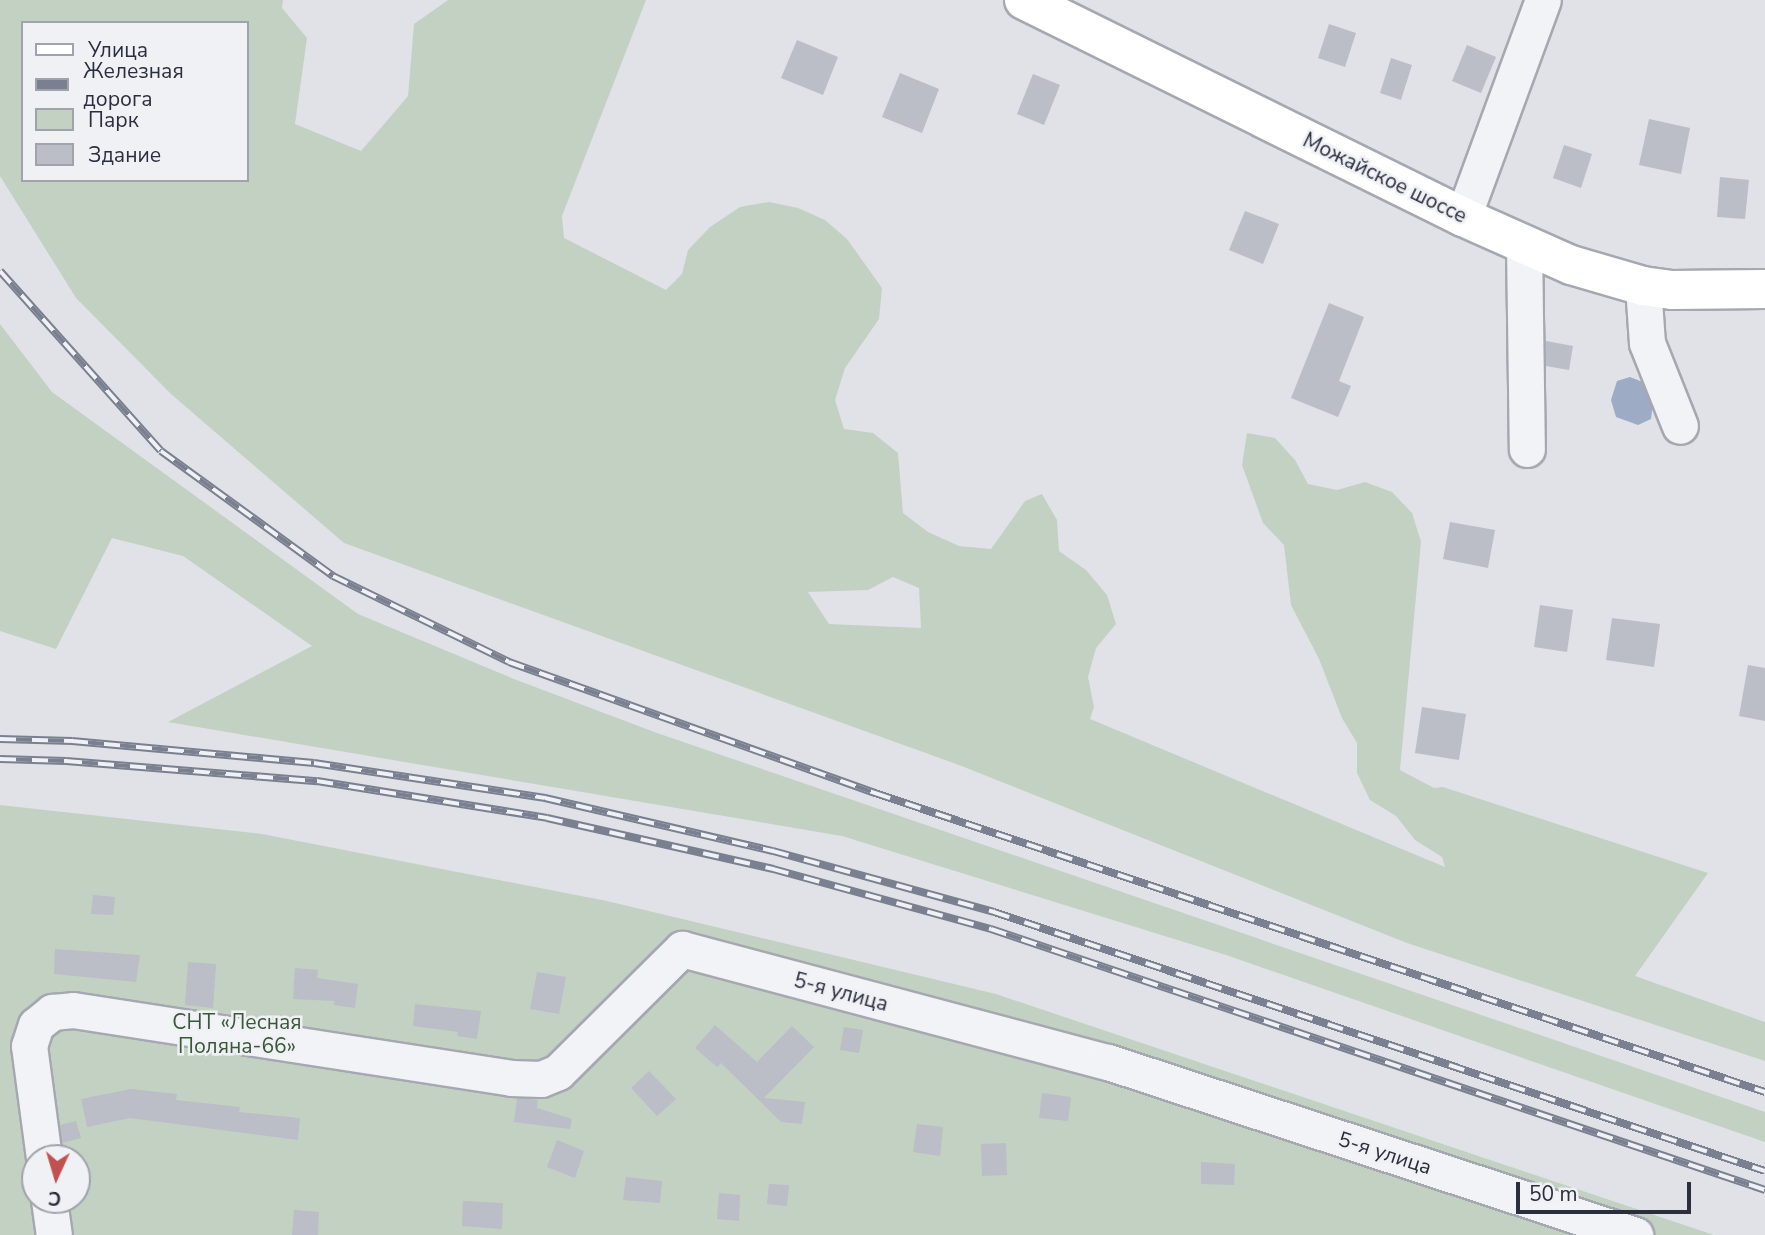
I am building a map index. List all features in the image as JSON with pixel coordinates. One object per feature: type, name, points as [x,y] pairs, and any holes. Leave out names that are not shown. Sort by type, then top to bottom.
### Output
[{"type":"main road","name":"Можайское шоссе","points":[[1024,0],[1464,216],[1571,265],[1643,286],[1705,291],[1765,289]]},
{"type":"street","points":[[1464,216],[1543,0]]},
{"type":"street","points":[[1524,244],[1527,449]]},
{"type":"street","points":[[1643,286],[1647,343],[1680,426]]},
{"type":"street","name":"5-я улица","points":[[42,1144],[29,1045],[36,1025],[52,1012],[73,1010],[511,1078],[541,1079],[558,1072],[682,949],[1108,1062],[1635,1235]]},
{"type":"street","points":[[51,1214],[54,1235]]},
{"type":"green space","points":[[0,0],[283,0],[282,8],[307,38],[295,124],[361,151],[408,96],[414,24],[448,0],[646,0],[562,216],[564,238],[666,290],[682,274],[688,250],[710,227],[740,207],[769,202],[798,208],[825,220],[847,239],[882,288],[879,319],[845,368],[835,400],[844,429],[873,433],[898,453],[903,513],[928,532],[959,546],[991,549],[1025,501],[1042,494],[1057,520],[1059,551],[1086,570],[1107,595],[1116,624],[1096,648],[1088,677],[1094,707],[1090,719],[1445,867],[1442,857],[1415,840],[1396,816],[1370,800],[1357,773],[1357,743],[1342,718],[1319,659],[1291,605],[1284,545],[1263,523],[1242,465],[1247,433],[1275,438],[1295,460],[1308,484],[1337,490],[1365,482],[1392,492],[1412,513],[1421,542],[1400,770],[1434,788],[1443,787],[1708,873],[1635,976],[1765,1022],[1765,1061],[1407,943],[959,765],[344,543],[171,394],[76,298],[0,176]],"holes":[[[893,577],[919,588],[921,628],[829,624],[808,592],[868,590]]]},
{"type":"green space","points":[[0,324],[52,392],[358,614],[514,679],[657,733],[1765,1112],[1765,1142],[1226,955],[842,836],[168,722],[312,646],[183,556],[112,538],[56,649],[0,631]]},
{"type":"green space","name":"СНТ «Лесная Поляна-66»","points":[[0,805],[262,834],[607,901],[996,994],[1714,1235],[0,1235]]},
{"type":"water","points":[[1630,377],[1645,383],[1653,403],[1651,419],[1638,425],[1616,417],[1611,400],[1617,381]]},
{"type":"building","points":[[1329,24],[1356,33],[1345,67],[1318,58]]},
{"type":"building","points":[[797,40],[838,57],[823,95],[781,78]]},
{"type":"building","points":[[1467,45],[1496,57],[1481,93],[1452,81]]},
{"type":"building","points":[[1391,58],[1412,65],[1401,100],[1380,93]]},
{"type":"building","points":[[900,73],[939,89],[922,133],[882,117]]},
{"type":"building","points":[[1033,74],[1060,85],[1044,125],[1017,114]]},
{"type":"building","points":[[1649,119],[1690,128],[1681,174],[1639,165]]},
{"type":"building","points":[[1564,145],[1592,154],[1581,188],[1553,178]]},
{"type":"building","points":[[1720,177],[1749,180],[1745,219],[1717,217]]},
{"type":"building","points":[[1245,211],[1279,224],[1263,264],[1229,250]]},
{"type":"building","points":[[1329,303],[1364,317],[1339,381],[1351,386],[1338,417],[1291,398]]},
{"type":"building","points":[[1546,341],[1573,346],[1569,370],[1546,366]]},
{"type":"building","points":[[1450,522],[1495,530],[1488,568],[1443,559]]},
{"type":"building","points":[[1540,605],[1573,610],[1567,652],[1534,647]]},
{"type":"building","points":[[1612,618],[1660,624],[1654,667],[1606,660]]},
{"type":"building","points":[[1748,665],[1765,668],[1765,721],[1739,716]]},
{"type":"building","points":[[1422,707],[1466,714],[1459,760],[1415,753]]},
{"type":"building","points":[[93,895],[115,897],[113,915],[91,914]]},
{"type":"building","points":[[55,949],[140,955],[136,982],[54,974]]},
{"type":"building","points":[[188,962],[216,964],[213,1008],[185,1005]]},
{"type":"building","points":[[295,968],[318,970],[317,978],[358,984],[355,1008],[334,1005],[335,1001],[293,999]]},
{"type":"building","points":[[537,972],[566,977],[559,1014],[530,1009]]},
{"type":"building","points":[[415,1004],[481,1011],[477,1039],[457,1036],[458,1032],[413,1026]]},
{"type":"building","points":[[715,1025],[757,1062],[792,1026],[814,1047],[764,1098],[805,1102],[802,1124],[781,1122],[721,1063],[717,1067],[695,1048]]},
{"type":"building","points":[[844,1027],[863,1030],[859,1053],[840,1050]]},
{"type":"building","points":[[649,1071],[676,1099],[657,1116],[631,1088]]},
{"type":"building","points":[[131,1089],[177,1094],[176,1100],[240,1107],[239,1112],[300,1118],[298,1140],[130,1118],[87,1127],[81,1099]]},
{"type":"building","points":[[1042,1093],[1071,1097],[1068,1121],[1039,1118]]},
{"type":"building","points":[[517,1098],[538,1100],[537,1108],[572,1119],[570,1129],[514,1122]]},
{"type":"building","points":[[76,1121],[81,1138],[62,1143],[60,1125]]},
{"type":"building","points":[[917,1124],[943,1127],[940,1156],[913,1152]]},
{"type":"building","points":[[557,1140],[584,1151],[575,1178],[547,1167]]},
{"type":"building","points":[[1006,1143],[1007,1175],[982,1176],[981,1144]]},
{"type":"building","points":[[1201,1162],[1235,1164],[1234,1185],[1201,1184]]},
{"type":"building","points":[[626,1177],[662,1181],[660,1203],[623,1200]]},
{"type":"building","points":[[769,1184],[789,1185],[787,1206],[767,1204]]},
{"type":"building","points":[[719,1193],[740,1195],[739,1221],[717,1219]]},
{"type":"building","points":[[463,1201],[503,1203],[502,1229],[462,1226]]},
{"type":"building","points":[[294,1210],[319,1212],[318,1235],[292,1235]]},
{"type":"railway","points":[[0,271],[161,451],[333,576],[509,662],[875,793],[1765,1092]]},
{"type":"railway","points":[[0,739],[72,741],[314,763],[545,798],[773,851],[994,912],[1765,1171]]},
{"type":"railway","points":[[0,759],[66,761],[317,781],[547,818],[773,869],[991,929],[1765,1190]]}]
